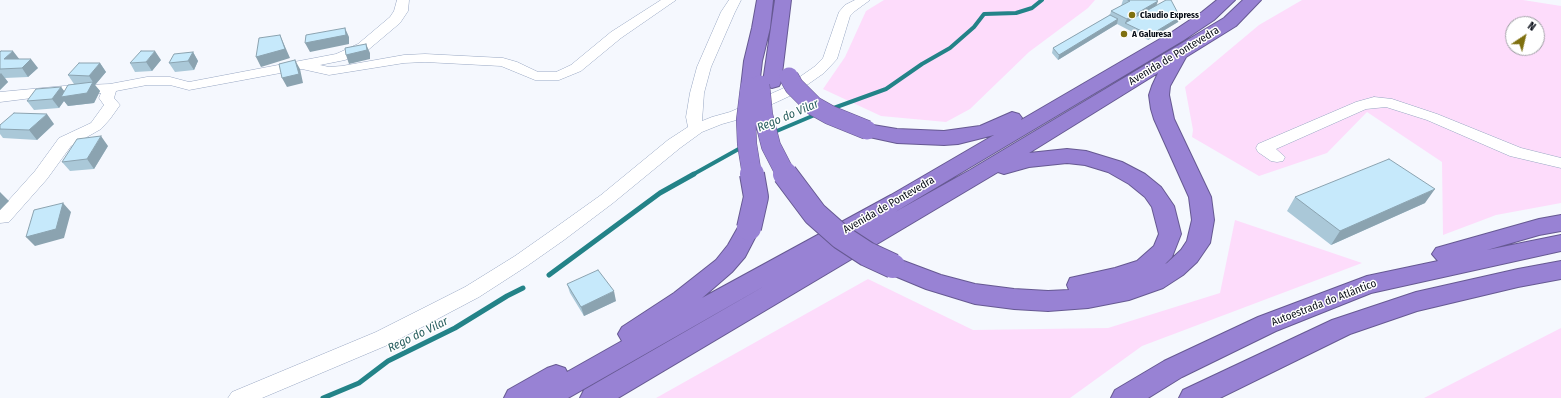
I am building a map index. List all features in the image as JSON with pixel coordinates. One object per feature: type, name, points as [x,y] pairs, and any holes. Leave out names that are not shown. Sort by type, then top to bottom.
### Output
[{"type":"highway","points":[[765,0],[761,28],[755,46],[768,83]]},
{"type":"highway","points":[[783,0],[779,34],[768,83],[763,115],[771,146],[788,179],[815,214],[841,237],[867,254],[1010,286],[1085,285],[1145,268],[1164,251],[1170,234],[1163,206],[1153,192],[1137,178],[1115,167],[1086,158],[1067,156],[1029,160],[978,175]]},
{"type":"highway","name":"Avenida de Pontevedra","points":[[544,398],[900,200],[1178,36],[1208,16],[1227,0]]},
{"type":"highway","name":"Avenida de Pontevedra","points":[[594,398],[978,175],[1230,22],[1253,0]]},
{"type":"highway","points":[[897,261],[935,282],[975,294],[1014,299],[1048,301],[1088,298],[1129,291],[1154,281],[1175,269],[1190,256],[1198,243],[1203,220],[1200,197],[1160,109],[1159,95],[1161,86],[1178,54]]},
{"type":"highway","points":[[768,83],[794,86],[814,106],[830,116],[881,134],[913,138],[958,137],[986,131],[1063,92],[1081,92]]},
{"type":"highway","points":[[518,398],[638,331],[683,300],[724,266],[737,251],[749,228],[756,197],[746,132],[746,120],[768,83]]},
{"type":"highway","points":[[1367,284],[1425,260],[1539,227],[1561,223]]},
{"type":"highway","name":"Autoestrada do Atlántico","points":[[1125,398],[1173,369],[1268,324],[1367,284],[1561,243]]},
{"type":"highway","points":[[1193,398],[1341,327],[1416,302],[1518,278],[1561,270]]},
{"type":"street","points":[[0,97],[64,90],[110,88],[160,80],[189,86],[340,57],[363,47],[395,20],[401,11],[403,0]]},
{"type":"street","points":[[301,64],[317,70],[329,71],[404,59],[425,58],[503,62],[535,76],[554,77],[563,75],[576,68],[616,35],[670,0]]},
{"type":"street","points":[[697,129],[694,117],[704,67],[728,12],[735,0]]},
{"type":"street","points":[[239,398],[383,338],[472,292],[521,261],[558,235],[607,199],[674,144],[697,129],[717,120],[735,116],[789,92],[830,59],[836,46],[847,4],[864,0]]},
{"type":"street","points":[[3,218],[41,175],[66,142],[96,126],[105,116],[112,105],[106,98],[110,88]]},
{"type":"street","points":[[697,99],[705,109],[735,116]]},
{"type":"street","points":[[1277,157],[1264,148],[1361,105],[1374,102],[1388,102],[1432,117],[1516,152],[1561,163]]},
{"type":"shaded area","points":[[884,0],[1095,0],[1088,8],[1029,52],[970,109],[946,122],[881,116],[823,89],[845,57],[866,11]]},
{"type":"shaded area","points":[[1302,0],[1523,0],[1561,6],[1561,203],[1496,215],[1443,235],[1442,162],[1367,112],[1327,153],[1259,176],[1192,137],[1193,130],[1185,87],[1259,25]]},
{"type":"shaded area","points":[[1235,220],[1362,263],[1142,346],[1070,398],[656,398],[868,279],[973,330],[1108,328],[1220,293]]},
{"type":"shaded area","points":[[1561,328],[1561,398],[1424,398]]},
{"type":"building","points":[[1128,0],[1158,1],[1127,19],[1111,11],[1130,1]]},
{"type":"building","points":[[1166,0],[1171,0],[1180,17],[1150,35],[1125,23]]},
{"type":"building","points":[[1110,15],[1118,19],[1059,55],[1053,48]]},
{"type":"building","points":[[345,28],[346,35],[305,43],[306,35]]},
{"type":"building","points":[[280,35],[285,49],[256,57],[259,38]]},
{"type":"building","points":[[366,44],[367,50],[346,55],[345,48]]},
{"type":"building","points":[[1,51],[13,51],[4,59],[31,59],[22,68],[0,69]]},
{"type":"building","points":[[141,51],[155,51],[146,62],[130,63]]},
{"type":"building","points":[[193,52],[188,61],[169,63],[174,54]]},
{"type":"building","points":[[295,60],[299,74],[282,78],[279,64]]},
{"type":"building","points":[[79,63],[100,63],[89,76],[68,75]]},
{"type":"building","points":[[93,82],[87,93],[61,97],[68,85]]},
{"type":"building","points":[[61,87],[52,99],[27,101],[36,89]]},
{"type":"building","points":[[14,113],[47,114],[29,130],[0,129],[0,125]]},
{"type":"building","points":[[101,136],[87,159],[62,162],[77,139]]},
{"type":"building","points":[[1389,159],[1435,189],[1340,231],[1295,197]]},
{"type":"building","points":[[63,203],[56,229],[26,237],[34,210]]},
{"type":"building","points":[[598,270],[614,291],[581,307],[567,284]]},
{"type":"waterway","name":"Rego do Vilar","points":[[831,109],[886,89],[922,64],[950,48],[974,27],[984,14],[1016,13],[1032,8],[1042,0]]},
{"type":"waterway","name":"Rego do Vilar","points":[[772,133],[817,114]]},
{"type":"waterway","name":"Rego do Vilar","points":[[692,175],[744,146]]},
{"type":"waterway","name":"Rego do Vilar","points":[[549,275],[660,193],[694,174]]},
{"type":"waterway","name":"Rego do Vilar","points":[[323,398],[359,383],[388,361],[455,328],[507,296],[523,288]]},
{"type":"place","name":"Claudio Express","points":[[1132,15]]},
{"type":"place","name":"A Galuresa","points":[[1124,34]]}]
